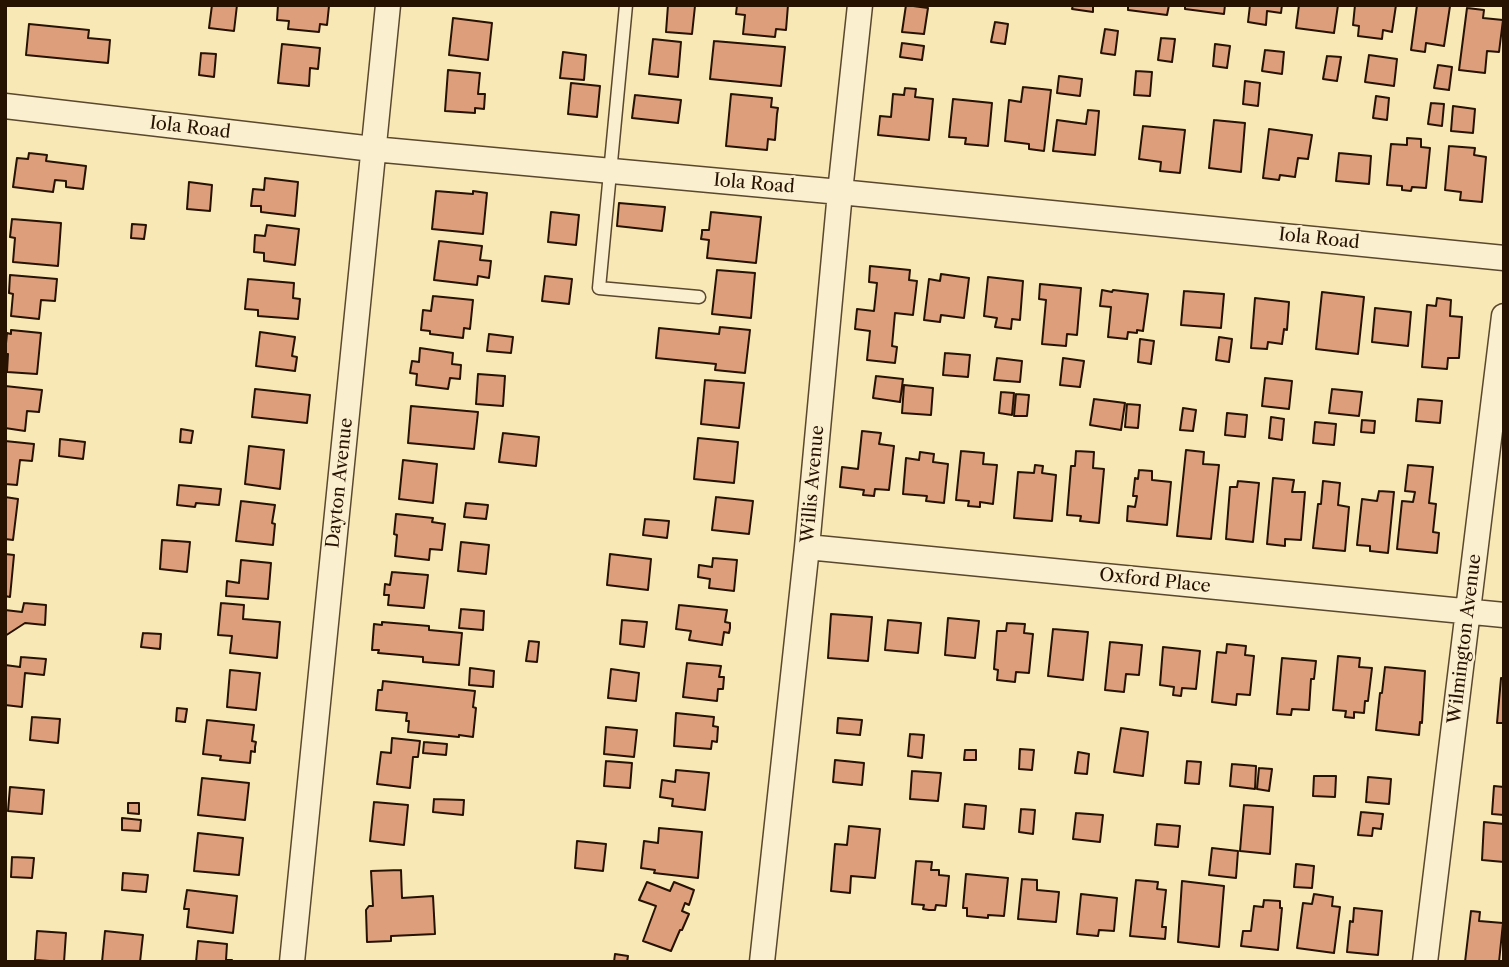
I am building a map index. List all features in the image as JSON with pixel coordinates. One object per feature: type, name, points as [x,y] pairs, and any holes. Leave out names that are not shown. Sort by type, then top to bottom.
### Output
[{"type":"street","name":"Dayton Avenue","points":[[292,962],[388,5]]},
{"type":"street","name":"Willis Avenue","points":[[770,961],[840,192],[860,5]]},
{"type":"street","name":"Iola Road","points":[[5,106],[373,149],[1504,258]]},
{"type":"street","name":"Wilmington Avenue","points":[[1425,962],[1504,316]]},
{"type":"street","name":"Oxford Place","points":[[807,547],[1504,615]]},
{"type":"lane","points":[[626,5],[599,288],[699,297]]},
{"type":"building","points":[[212,5],[237,5],[234,31],[209,28]]},
{"type":"building","points":[[278,5],[329,6],[327,25],[320,24],[319,32],[288,29],[289,21],[277,20]]},
{"type":"building","points":[[668,5],[695,6],[692,34],[666,32]]},
{"type":"building","points":[[737,5],[788,5],[786,30],[776,29],[775,37],[743,34],[745,15],[736,14]]},
{"type":"building","points":[[906,5],[928,8],[924,34],[902,32]]},
{"type":"building","points":[[1073,5],[1093,5],[1093,12],[1072,9]]},
{"type":"building","points":[[1128,5],[1169,5],[1167,15],[1128,10]]},
{"type":"building","points":[[1185,5],[1225,5],[1224,14],[1185,9]]},
{"type":"building","points":[[1250,5],[1282,5],[1281,13],[1267,11],[1266,25],[1248,22]]},
{"type":"building","points":[[1299,5],[1338,5],[1334,33],[1296,28]]},
{"type":"building","points":[[1355,5],[1396,5],[1392,32],[1383,30],[1382,39],[1358,36],[1359,26],[1353,25]]},
{"type":"building","points":[[1417,5],[1450,6],[1444,46],[1426,43],[1425,52],[1411,50]]},
{"type":"building","points":[[1467,8],[1484,10],[1483,18],[1503,20],[1499,52],[1487,51],[1485,73],[1459,70]]},
{"type":"building","points":[[453,18],[492,23],[488,60],[449,55]]},
{"type":"building","points":[[995,22],[1008,24],[1005,44],[991,42]]},
{"type":"building","points":[[29,24],[89,30],[88,38],[110,40],[108,63],[26,55]]},
{"type":"building","points":[[1105,29],[1118,31],[1115,55],[1101,53]]},
{"type":"building","points":[[1161,38],[1175,39],[1172,62],[1158,60]]},
{"type":"building","points":[[653,39],[681,42],[678,77],[649,74]]},
{"type":"building","points":[[714,41],[785,47],[781,86],[710,79]]},
{"type":"building","points":[[902,43],[924,46],[922,60],[900,57]]},
{"type":"building","points":[[282,44],[320,48],[318,69],[310,68],[309,86],[278,83]]},
{"type":"building","points":[[1215,44],[1230,46],[1227,68],[1213,66]]},
{"type":"building","points":[[1265,50],[1284,52],[1282,74],[1262,71]]},
{"type":"building","points":[[563,52],[586,55],[584,80],[560,78]]},
{"type":"building","points":[[201,53],[216,54],[214,77],[199,75]]},
{"type":"building","points":[[1369,55],[1397,59],[1394,86],[1365,82]]},
{"type":"building","points":[[1327,56],[1341,57],[1337,81],[1323,79]]},
{"type":"building","points":[[1438,65],[1452,67],[1449,90],[1434,88]]},
{"type":"building","points":[[448,70],[480,73],[478,94],[485,94],[484,109],[475,108],[475,113],[445,111]]},
{"type":"building","points":[[1136,71],[1152,72],[1150,96],[1134,95]]},
{"type":"building","points":[[1059,76],[1082,79],[1080,96],[1057,93]]},
{"type":"building","points":[[1245,81],[1260,83],[1258,106],[1243,104]]},
{"type":"building","points":[[571,83],[600,86],[597,117],[568,114]]},
{"type":"building","points":[[1023,87],[1051,90],[1044,151],[1029,149],[1029,144],[1005,141],[1009,100],[1021,102]]},
{"type":"building","points":[[905,88],[916,89],[915,97],[933,99],[929,140],[878,135],[880,116],[891,117],[893,94],[904,95]]},
{"type":"building","points":[[731,94],[772,98],[771,107],[778,108],[775,140],[768,139],[767,150],[726,146]]},
{"type":"building","points":[[635,95],[681,100],[678,123],[632,118]]},
{"type":"building","points":[[1376,96],[1389,98],[1387,120],[1373,118]]},
{"type":"building","points":[[953,99],[992,103],[988,146],[965,144],[966,138],[949,137]]},
{"type":"building","points":[[1431,103],[1444,104],[1442,126],[1428,124]]},
{"type":"building","points":[[1453,106],[1475,109],[1473,133],[1451,131]]},
{"type":"building","points":[[1088,110],[1099,111],[1095,155],[1053,151],[1057,120],[1086,124]]},
{"type":"building","points":[[1214,120],[1245,123],[1241,172],[1209,168]]},
{"type":"building","points":[[1143,126],[1185,130],[1180,173],[1160,171],[1161,162],[1139,159]]},
{"type":"building","points":[[1269,129],[1312,135],[1308,159],[1298,158],[1295,177],[1280,175],[1279,180],[1263,178]]},
{"type":"building","points":[[1407,138],[1421,139],[1421,147],[1430,148],[1426,188],[1412,187],[1411,191],[1402,190],[1402,186],[1387,185],[1391,144],[1407,145]]},
{"type":"building","points":[[1449,146],[1475,148],[1474,155],[1486,157],[1482,202],[1460,200],[1461,192],[1445,190]]},
{"type":"building","points":[[29,153],[47,155],[46,161],[86,166],[83,189],[66,187],[66,181],[55,180],[53,192],[13,187],[17,158],[28,159]]},
{"type":"building","points":[[1339,153],[1371,156],[1369,184],[1336,181]]},
{"type":"building","points":[[265,178],[298,182],[295,216],[261,212],[261,206],[251,206],[253,189],[264,190]]},
{"type":"building","points":[[189,182],[212,185],[210,211],[187,209]]},
{"type":"building","points":[[436,191],[487,193],[483,234],[432,229]]},
{"type":"building","points":[[619,203],[665,207],[662,231],[617,226]]},
{"type":"building","points":[[551,212],[579,215],[576,245],[548,242]]},
{"type":"building","points":[[711,212],[761,217],[756,263],[707,258],[709,240],[701,239],[702,230],[709,230]]},
{"type":"building","points":[[12,219],[61,223],[58,266],[13,262],[15,238],[10,237]]},
{"type":"building","points":[[132,224],[146,225],[144,239],[131,238]]},
{"type":"building","points":[[267,225],[299,229],[295,265],[264,261],[264,253],[254,252],[255,235],[265,236]]},
{"type":"building","points":[[439,241],[482,246],[480,260],[491,261],[489,278],[478,276],[477,285],[434,280]]},
{"type":"building","points":[[870,266],[910,270],[909,280],[917,281],[913,315],[895,313],[892,346],[897,347],[895,363],[867,360],[870,331],[855,329],[857,309],[874,311],[877,283],[869,282]]},
{"type":"building","points":[[717,270],[755,273],[751,318],[712,314]]},
{"type":"building","points":[[941,274],[969,278],[964,318],[941,315],[940,322],[924,320],[929,279],[940,281]]},
{"type":"building","points":[[10,275],[57,279],[55,301],[41,300],[39,319],[11,316],[13,294],[9,293]]},
{"type":"building","points":[[545,276],[572,279],[569,304],[542,301]]},
{"type":"building","points":[[988,277],[1023,281],[1020,320],[1012,319],[1011,329],[995,327],[997,318],[984,316]]},
{"type":"building","points":[[248,279],[294,283],[293,298],[300,299],[298,319],[258,316],[258,310],[245,309]]},
{"type":"building","points":[[1040,284],[1081,288],[1077,335],[1067,334],[1066,346],[1042,344],[1046,300],[1039,299]]},
{"type":"building","points":[[1102,290],[1148,294],[1143,331],[1128,332],[1127,339],[1108,337],[1111,307],[1100,306]]},
{"type":"building","points":[[1184,291],[1224,294],[1221,328],[1181,325]]},
{"type":"building","points":[[1322,292],[1364,297],[1358,354],[1316,349]]},
{"type":"building","points":[[433,296],[473,300],[470,329],[464,328],[463,338],[430,334],[430,331],[421,330],[423,310],[431,311]]},
{"type":"building","points":[[1255,298],[1289,302],[1287,330],[1284,329],[1282,344],[1268,342],[1267,349],[1251,348]]},
{"type":"building","points":[[1437,298],[1451,300],[1450,316],[1462,317],[1459,358],[1448,358],[1447,369],[1422,367],[1427,305],[1436,306]]},
{"type":"building","points":[[1375,308],[1411,312],[1408,346],[1372,342]]},
{"type":"building","points":[[720,327],[750,330],[745,373],[715,370],[716,364],[656,358],[659,328],[719,334]]},
{"type":"building","points":[[11,330],[41,333],[37,374],[7,372],[7,333],[11,334]]},
{"type":"building","points":[[260,332],[295,337],[292,356],[297,357],[295,371],[256,366]]},
{"type":"building","points":[[489,334],[513,337],[511,353],[487,351]]},
{"type":"building","points":[[1219,337],[1232,339],[1229,362],[1216,360]]},
{"type":"building","points":[[1140,339],[1154,341],[1151,364],[1138,362]]},
{"type":"building","points":[[420,348],[453,353],[452,364],[461,365],[460,379],[450,378],[448,389],[416,385],[417,374],[410,373],[412,361],[419,362]]},
{"type":"building","points":[[945,353],[970,355],[968,377],[943,375]]},
{"type":"building","points":[[997,358],[1022,361],[1020,382],[994,380]]},
{"type":"building","points":[[1063,358],[1084,361],[1080,387],[1060,385]]},
{"type":"building","points":[[478,374],[505,376],[503,406],[476,404]]},
{"type":"building","points":[[876,376],[903,379],[900,402],[873,398]]},
{"type":"building","points":[[1265,378],[1292,381],[1289,409],[1262,406]]},
{"type":"building","points":[[705,380],[744,383],[739,428],[701,424]]},
{"type":"building","points":[[904,385],[933,388],[931,415],[902,413]]},
{"type":"building","points":[[5,386],[42,390],[39,412],[27,411],[25,431],[5,428]]},
{"type":"building","points":[[255,389],[310,395],[307,423],[252,417]]},
{"type":"building","points":[[1332,389],[1362,392],[1359,416],[1329,413]]},
{"type":"building","points":[[1001,392],[1014,393],[1012,415],[999,413]]},
{"type":"building","points":[[1016,394],[1029,395],[1027,416],[1014,416]]},
{"type":"building","points":[[1094,399],[1125,403],[1121,430],[1090,425]]},
{"type":"building","points":[[1418,399],[1442,401],[1440,423],[1416,421]]},
{"type":"building","points":[[1127,404],[1140,405],[1138,428],[1125,427]]},
{"type":"building","points":[[411,406],[478,412],[474,449],[408,443]]},
{"type":"building","points":[[1183,408],[1196,410],[1193,431],[1180,430]]},
{"type":"building","points":[[1227,413],[1247,415],[1245,437],[1225,435]]},
{"type":"building","points":[[1271,417],[1284,419],[1282,440],[1269,438]]},
{"type":"building","points":[[1362,420],[1375,421],[1374,433],[1361,432]]},
{"type":"building","points":[[1315,422],[1336,424],[1334,445],[1313,443]]},
{"type":"building","points":[[181,429],[193,431],[191,443],[180,442]]},
{"type":"building","points":[[862,431],[881,433],[879,444],[894,446],[889,490],[875,489],[874,496],[863,495],[864,490],[840,487],[842,467],[858,469]]},
{"type":"building","points":[[503,433],[539,437],[536,466],[499,462]]},
{"type":"building","points":[[698,438],[738,442],[734,483],[694,479]]},
{"type":"building","points":[[60,439],[85,442],[83,459],[59,456]]},
{"type":"building","points":[[5,441],[34,444],[32,461],[20,460],[17,485],[5,484]]},
{"type":"building","points":[[249,446],[284,450],[280,489],[245,484]]},
{"type":"building","points":[[1186,450],[1204,452],[1203,464],[1219,465],[1211,539],[1177,536]]},
{"type":"building","points":[[961,451],[984,453],[983,464],[997,465],[993,504],[980,502],[980,507],[968,506],[969,501],[956,500]]},
{"type":"building","points":[[1076,451],[1094,452],[1093,468],[1104,469],[1099,523],[1080,521],[1081,516],[1067,515],[1071,466],[1075,466]]},
{"type":"building","points":[[920,452],[934,454],[933,462],[948,464],[944,503],[926,501],[927,496],[903,494],[906,458],[919,460]]},
{"type":"building","points":[[403,460],[437,464],[433,503],[399,499]]},
{"type":"building","points":[[1035,465],[1043,466],[1042,473],[1056,475],[1052,521],[1014,518],[1018,472],[1034,473]]},
{"type":"building","points":[[1408,465],[1433,467],[1429,503],[1436,504],[1433,532],[1439,533],[1437,553],[1397,549],[1402,501],[1413,502],[1415,492],[1405,491]]},
{"type":"building","points":[[1139,470],[1152,471],[1152,480],[1171,482],[1167,525],[1127,521],[1128,506],[1135,507],[1137,496],[1133,496]]},
{"type":"building","points":[[1273,478],[1294,480],[1292,492],[1305,492],[1301,540],[1285,539],[1285,546],[1267,544]]},
{"type":"building","points":[[1238,481],[1259,483],[1253,542],[1226,539],[1230,487],[1237,487]]},
{"type":"building","points":[[1323,481],[1340,483],[1338,505],[1349,507],[1345,551],[1313,548]]},
{"type":"building","points":[[179,485],[221,489],[219,505],[177,505]]},
{"type":"building","points":[[1379,491],[1394,492],[1388,553],[1370,551],[1370,546],[1357,545],[1362,499],[1377,501]]},
{"type":"building","points":[[5,497],[18,499],[13,540],[5,539]]},
{"type":"building","points":[[716,497],[753,501],[749,534],[712,530]]},
{"type":"building","points":[[241,501],[275,505],[273,545],[236,541]]},
{"type":"building","points":[[466,503],[488,505],[486,519],[464,517]]},
{"type":"building","points":[[396,514],[433,518],[432,522],[445,524],[442,550],[430,549],[429,560],[395,556]]},
{"type":"building","points":[[645,519],[669,521],[667,538],[643,535]]},
{"type":"building","points":[[162,540],[190,542],[187,572],[160,569]]},
{"type":"building","points":[[461,542],[489,545],[486,574],[458,571]]},
{"type":"building","points":[[5,554],[14,555],[10,597],[5,596]]},
{"type":"building","points":[[610,554],[651,559],[648,590],[607,585]]},
{"type":"building","points":[[713,558],[737,560],[734,591],[709,588],[710,579],[698,577],[699,565],[712,567]]},
{"type":"building","points":[[241,560],[271,563],[268,599],[226,596],[227,581],[239,583]]},
{"type":"building","points":[[392,572],[428,575],[424,608],[388,605],[389,595],[384,595],[385,584],[390,585]]},
{"type":"building","points":[[24,603],[46,605],[45,625],[25,623],[5,636],[5,610],[22,612]]},
{"type":"building","points":[[221,603],[244,605],[243,619],[280,622],[277,658],[230,653],[232,636],[218,635]]},
{"type":"building","points":[[679,605],[727,610],[725,622],[730,623],[730,628],[729,633],[724,632],[722,645],[689,640],[691,631],[676,629]]},
{"type":"building","points":[[461,609],[484,611],[483,630],[459,628]]},
{"type":"building","points":[[831,614],[872,617],[868,661],[828,658]]},
{"type":"building","points":[[948,618],[979,621],[975,658],[945,655]]},
{"type":"building","points":[[622,620],[647,622],[644,647],[620,644]]},
{"type":"building","points":[[888,620],[921,623],[918,653],[885,650]]},
{"type":"building","points":[[382,622],[429,626],[429,630],[462,633],[459,665],[423,662],[423,657],[378,653],[379,650],[372,650],[374,624],[382,625]]},
{"type":"building","points":[[1007,623],[1025,624],[1024,633],[1033,634],[1029,673],[1016,672],[1015,682],[997,680],[998,670],[994,669],[997,631],[1006,631]]},
{"type":"building","points":[[1053,629],[1088,632],[1083,680],[1048,676]]},
{"type":"building","points":[[143,633],[161,634],[160,649],[141,647]]},
{"type":"building","points":[[529,641],[539,642],[537,662],[526,661]]},
{"type":"building","points":[[1110,642],[1142,645],[1139,675],[1126,674],[1124,692],[1105,690]]},
{"type":"building","points":[[1227,644],[1246,646],[1245,655],[1254,656],[1250,695],[1237,694],[1236,705],[1212,702],[1217,652],[1226,653]]},
{"type":"building","points":[[1163,647],[1200,651],[1196,689],[1182,688],[1181,696],[1173,695],[1174,687],[1160,685]]},
{"type":"building","points":[[1338,656],[1360,658],[1359,667],[1372,668],[1364,713],[1354,712],[1354,718],[1345,717],[1346,711],[1333,710]]},
{"type":"building","points":[[21,657],[46,659],[44,675],[25,673],[22,707],[5,705],[5,665],[20,667]]},
{"type":"building","points":[[1282,658],[1316,661],[1314,679],[1311,679],[1309,710],[1292,709],[1291,715],[1277,714]]},
{"type":"building","points":[[687,663],[721,666],[719,677],[724,677],[723,689],[718,689],[717,701],[683,697]]},
{"type":"building","points":[[1385,667],[1425,671],[1419,735],[1376,730]]},
{"type":"building","points":[[470,668],[494,671],[493,687],[469,685]]},
{"type":"building","points":[[611,669],[639,673],[636,701],[608,698]]},
{"type":"building","points":[[230,670],[260,673],[256,710],[227,707]]},
{"type":"building","points":[[1501,678],[1504,679],[1504,723],[1497,723]]},
{"type":"building","points":[[383,681],[475,691],[473,737],[408,732],[407,713],[376,710],[378,690],[382,690]]},
{"type":"building","points":[[177,708],[187,709],[185,722],[176,721]]},
{"type":"building","points":[[676,713],[714,717],[713,726],[718,727],[717,742],[712,741],[711,749],[674,746]]},
{"type":"building","points":[[32,717],[60,719],[58,743],[30,740]]},
{"type":"building","points":[[838,718],[862,720],[860,735],[837,733]]},
{"type":"building","points":[[207,720],[254,725],[252,741],[256,742],[255,752],[251,751],[250,763],[220,760],[221,756],[203,754]]},
{"type":"building","points":[[606,727],[637,730],[634,757],[604,754]]},
{"type":"building","points":[[1121,728],[1148,732],[1143,776],[1114,772]]},
{"type":"building","points":[[910,734],[924,735],[922,758],[908,756]]},
{"type":"building","points":[[392,738],[420,741],[418,757],[413,757],[410,788],[377,784],[381,752],[391,753]]},
{"type":"building","points":[[424,742],[447,744],[446,755],[423,753]]},
{"type":"building","points":[[1020,749],[1034,750],[1032,770],[1019,769]]},
{"type":"building","points":[[965,750],[976,750],[976,760],[964,760]]},
{"type":"building","points":[[1078,752],[1089,754],[1087,774],[1075,773]]},
{"type":"building","points":[[835,760],[864,763],[862,785],[833,782]]},
{"type":"building","points":[[606,761],[632,763],[630,788],[604,786]]},
{"type":"building","points":[[1187,761],[1201,762],[1199,784],[1185,783]]},
{"type":"building","points":[[1232,764],[1256,766],[1255,789],[1230,786]]},
{"type":"building","points":[[1259,768],[1272,769],[1269,791],[1257,789]]},
{"type":"building","points":[[676,770],[709,773],[705,810],[672,806],[673,799],[660,797],[662,780],[675,782]]},
{"type":"building","points":[[912,771],[941,773],[938,801],[910,799]]},
{"type":"building","points":[[1314,776],[1336,776],[1335,797],[1313,796]]},
{"type":"building","points":[[1368,777],[1391,779],[1389,804],[1366,802]]},
{"type":"building","points":[[202,778],[249,783],[245,820],[198,815]]},
{"type":"building","points":[[1494,786],[1504,787],[1504,815],[1492,814]]},
{"type":"building","points":[[10,787],[44,790],[42,814],[8,811]]},
{"type":"building","points":[[434,799],[464,800],[463,815],[433,812]]},
{"type":"building","points":[[374,802],[408,805],[404,845],[370,841]]},
{"type":"building","points":[[128,803],[139,803],[139,814],[128,813]]},
{"type":"building","points":[[965,804],[986,806],[984,829],[963,827]]},
{"type":"building","points":[[1244,805],[1273,807],[1270,854],[1240,851]]},
{"type":"building","points":[[1021,809],[1035,810],[1033,834],[1019,832]]},
{"type":"building","points":[[1361,812],[1383,814],[1381,829],[1373,828],[1372,836],[1358,835]]},
{"type":"building","points":[[1076,813],[1103,815],[1100,842],[1073,839]]},
{"type":"building","points":[[122,818],[141,820],[140,831],[122,830]]},
{"type":"building","points":[[1484,822],[1504,824],[1504,862],[1482,860]]},
{"type":"building","points":[[1157,824],[1180,826],[1178,847],[1155,845]]},
{"type":"building","points":[[849,826],[880,829],[875,878],[851,876],[850,893],[831,891],[835,844],[847,845]]},
{"type":"building","points":[[659,828],[702,832],[698,878],[654,873],[655,870],[641,868],[644,841],[658,843]]},
{"type":"building","points":[[198,833],[243,838],[239,875],[194,871]]},
{"type":"building","points":[[577,841],[606,844],[603,871],[575,868]]},
{"type":"building","points":[[1212,848],[1238,851],[1236,878],[1209,875]]},
{"type":"building","points":[[12,857],[34,858],[32,878],[11,877]]},
{"type":"building","points":[[916,861],[932,862],[931,870],[939,870],[939,875],[949,876],[946,906],[936,905],[935,910],[929,910],[923,909],[924,905],[912,904]]},
{"type":"building","points":[[1296,864],[1314,866],[1312,888],[1294,887]]},
{"type":"building","points":[[401,870],[402,898],[433,896],[435,934],[391,936],[391,941],[367,942],[366,910],[373,906],[371,871]]},
{"type":"building","points":[[123,873],[148,875],[146,892],[122,890]]},
{"type":"building","points":[[966,874],[1008,878],[1004,916],[967,916],[967,908],[963,908]]},
{"type":"building","points":[[1022,879],[1037,880],[1037,890],[1059,892],[1056,922],[1018,919]]},
{"type":"building","points":[[1136,880],[1158,882],[1157,889],[1166,890],[1162,927],[1166,927],[1165,939],[1130,936]]},
{"type":"building","points":[[1182,881],[1224,886],[1219,947],[1178,942]]},
{"type":"building","points":[[647,882],[670,891],[674,882],[694,890],[689,905],[685,903],[682,911],[689,914],[671,951],[643,941],[656,906],[639,900]]},
{"type":"building","points":[[187,890],[237,896],[233,933],[187,927],[189,909],[184,909]]},
{"type":"building","points":[[1081,894],[1117,898],[1114,931],[1099,930],[1098,936],[1077,934]]},
{"type":"building","points":[[1314,894],[1333,897],[1332,906],[1340,907],[1334,953],[1297,948],[1303,903],[1312,904]]},
{"type":"building","points":[[1264,900],[1280,901],[1282,908],[1278,950],[1241,946],[1243,931],[1251,931],[1254,906],[1263,907]]},
{"type":"building","points":[[1354,908],[1382,911],[1378,955],[1347,952]]},
{"type":"building","points":[[1471,911],[1480,912],[1479,921],[1503,923],[1499,962],[1465,962]]},
{"type":"building","points":[[37,931],[66,933],[64,962],[35,960]]},
{"type":"building","points":[[105,931],[143,935],[140,962],[102,962]]},
{"type":"building","points":[[198,941],[227,944],[226,960],[232,960],[231,962],[196,962]]},
{"type":"building","points":[[615,954],[628,956],[627,962],[614,962]]}]
